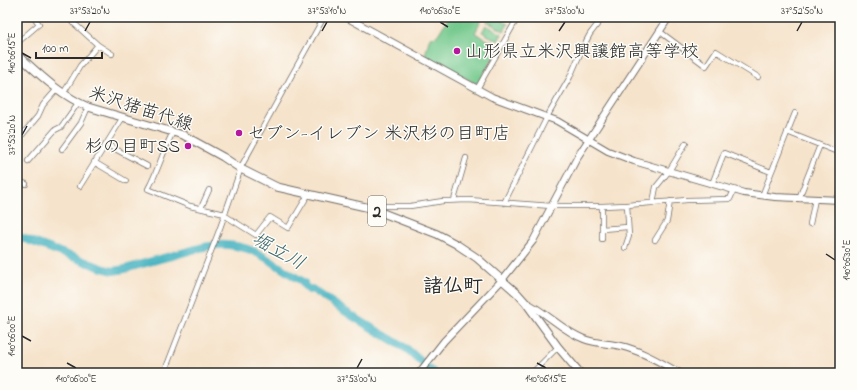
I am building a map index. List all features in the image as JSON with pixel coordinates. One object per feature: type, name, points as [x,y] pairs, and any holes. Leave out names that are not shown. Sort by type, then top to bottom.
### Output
[{"type":"main road","name":"米沢猪苗代線","points":[[17,54],[60,91],[78,103],[173,132],[194,140],[241,169],[277,187],[370,208],[430,231],[456,244],[477,258],[526,303],[558,347],[580,373]]},
{"type":"street","points":[[17,43],[39,24],[34,17]]},
{"type":"street","points":[[67,17],[98,45],[112,54]]},
{"type":"street","points":[[164,373],[241,169],[275,104],[324,17]]},
{"type":"street","points":[[346,17],[477,89],[502,101],[547,117],[619,156],[712,184],[762,196],[839,200],[840,190]]},
{"type":"street","points":[[477,89],[518,17]]},
{"type":"street","points":[[504,203],[547,117],[570,76],[583,47],[590,34],[603,17]]},
{"type":"street","points":[[419,373],[444,341],[502,280],[533,241],[572,166],[669,17]]},
{"type":"street","points":[[659,31],[706,66],[716,51],[758,77]]},
{"type":"street","points":[[17,141],[38,116],[43,105],[60,91],[98,45]]},
{"type":"street","points":[[28,161],[55,130],[61,127],[78,103]]},
{"type":"street","points":[[62,149],[81,123],[88,107]]},
{"type":"street","points":[[762,196],[795,113]]},
{"type":"street","points":[[80,186],[123,117]]},
{"type":"street","points":[[173,132],[148,189],[190,206],[225,214],[256,234],[270,217],[288,228],[308,195]]},
{"type":"street","points":[[787,132],[840,153]]},
{"type":"street","points":[[653,203],[656,187],[669,171],[686,143]]},
{"type":"street","points":[[106,144],[147,166]]},
{"type":"street","points":[[800,199],[820,145]]},
{"type":"street","points":[[712,184],[724,153],[771,172]]},
{"type":"street","points":[[454,200],[466,158]]},
{"type":"street","points":[[94,162],[126,181]]},
{"type":"street","points":[[17,180],[26,184]]},
{"type":"street","points":[[201,208],[209,190]]},
{"type":"street","points":[[370,208],[374,206],[410,206],[443,200],[552,206],[627,205],[701,199],[730,199],[734,190]]},
{"type":"street","points":[[810,224],[815,199]]},
{"type":"street","points":[[655,240],[667,221],[670,201]]},
{"type":"street","points":[[625,248],[629,236],[627,205]]},
{"type":"street","points":[[602,206],[602,239]]},
{"type":"street","points":[[602,229],[628,227]]},
{"type":"street","points":[[526,303],[538,309],[570,332],[584,339],[598,343],[621,346],[649,356],[680,373]]},
{"type":"street","points":[[532,373],[558,347]]},
{"type":"green space","points":[[449,17],[483,17],[475,33],[499,46],[478,85],[425,55],[430,37],[437,36]]},
{"type":"green space","points":[[490,17],[495,17],[508,24],[504,31],[487,22]]},
{"type":"green space","points":[[486,25],[502,34],[498,41],[482,32]]},
{"type":"waterway","name":"堀立川","points":[[17,236],[113,271],[215,245],[244,248],[267,259],[304,282],[304,285],[309,290],[312,289],[352,316],[407,349],[434,373]]},
{"type":"place","name":"山形県立米沢興譲館高等学校","points":[[457,51]]},
{"type":"place","name":"セブン-イレブン 米沢杉の目町店","points":[[239,133]]},
{"type":"place","name":"杉の目町SS","points":[[188,146]]},
{"type":"district","name":"諸仏町","points":[[453,285]]}]
